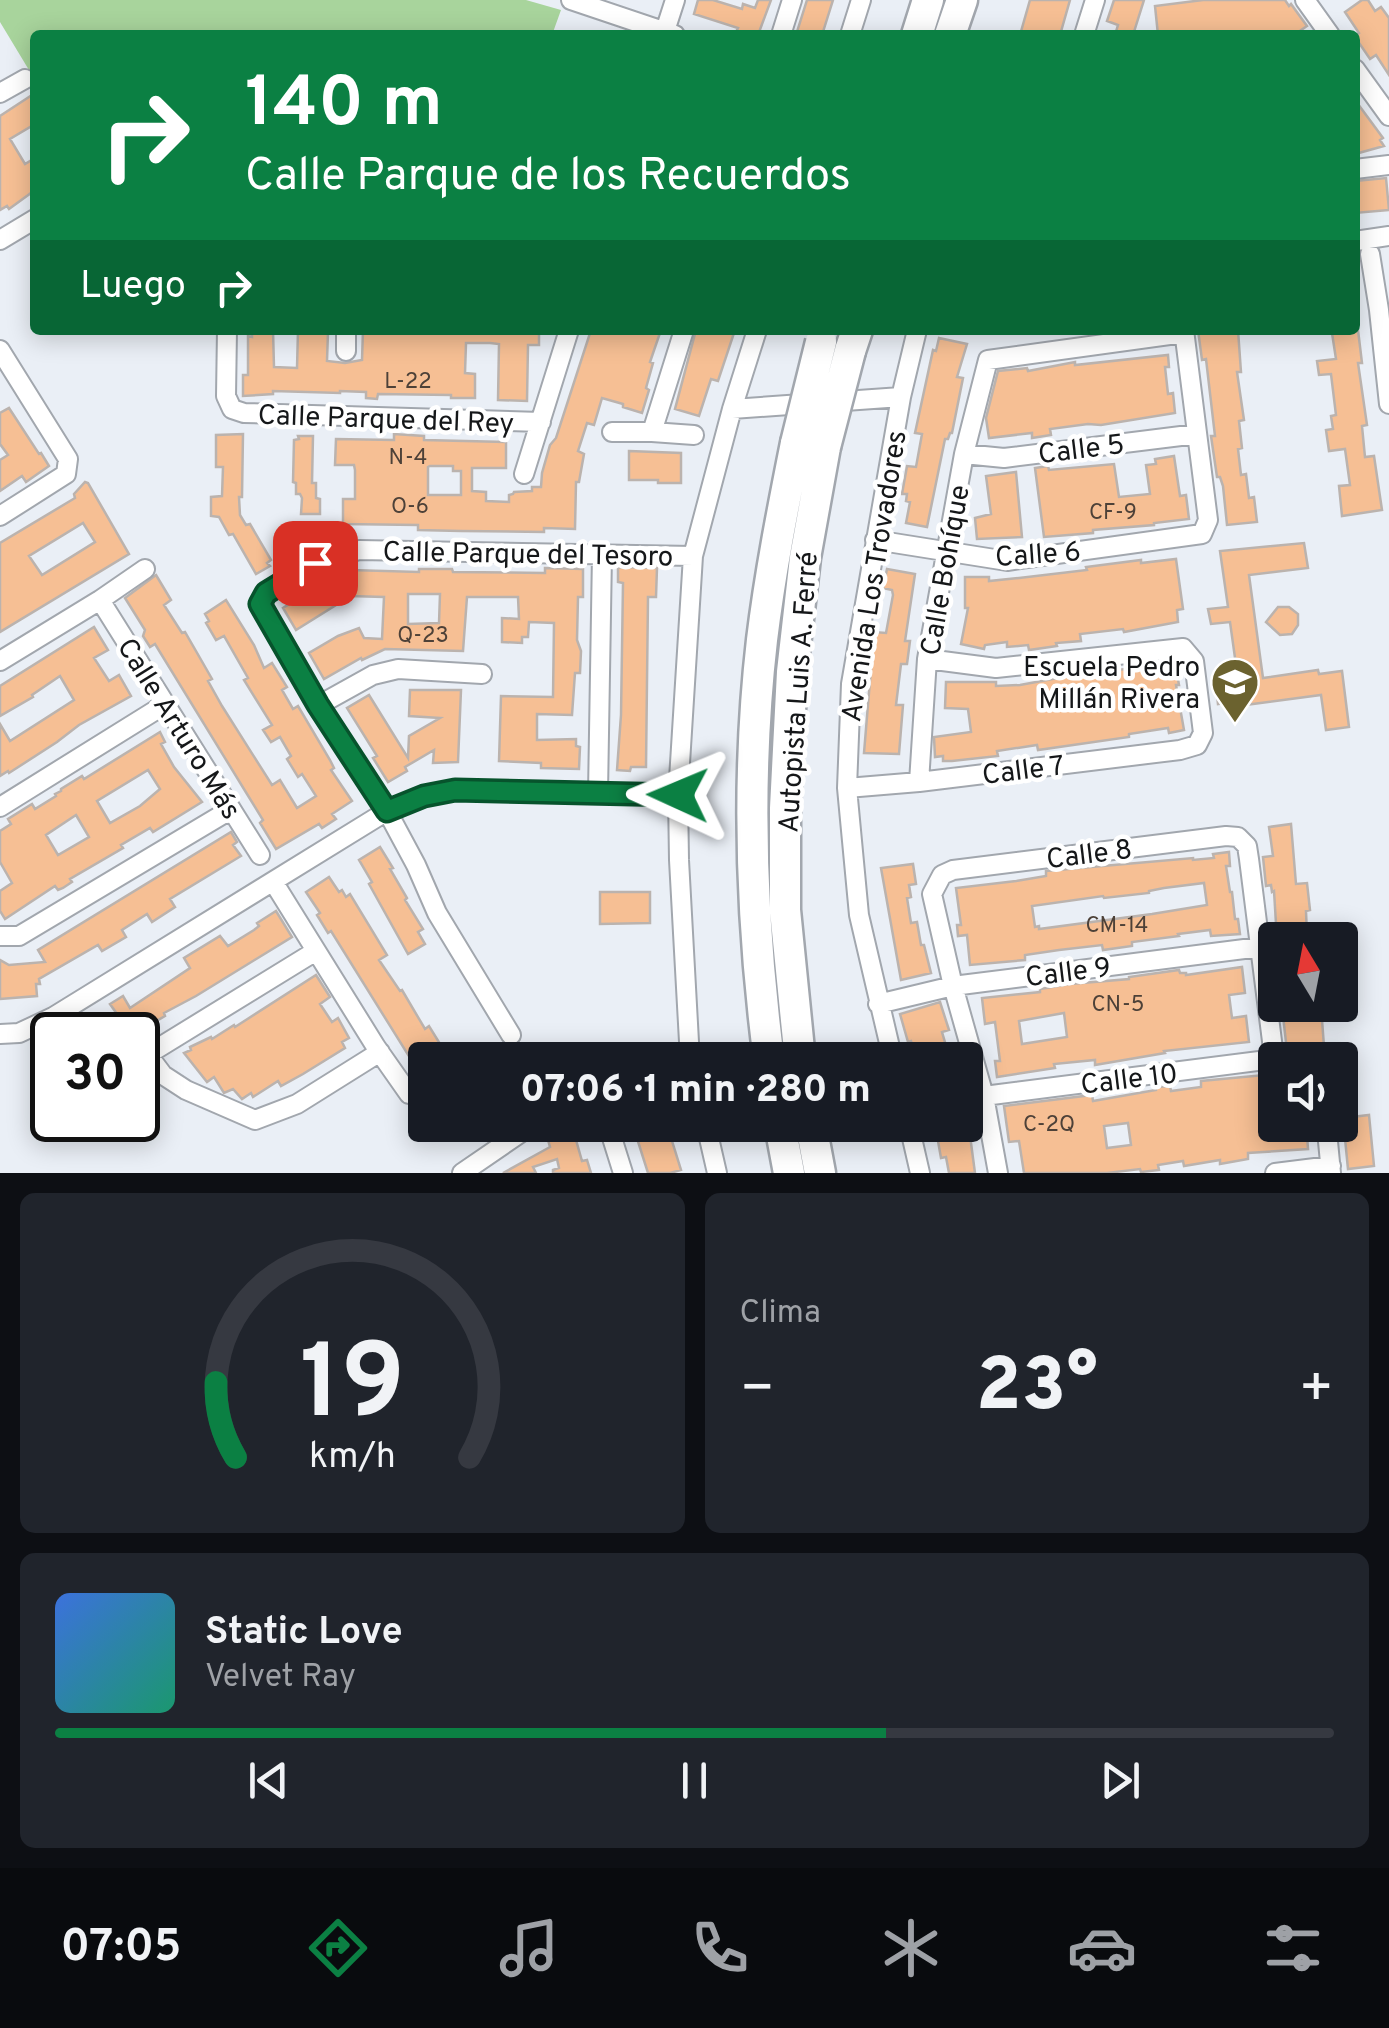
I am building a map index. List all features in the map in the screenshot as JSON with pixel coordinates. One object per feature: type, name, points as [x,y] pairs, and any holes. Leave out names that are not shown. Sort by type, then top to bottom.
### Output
[{"type":"highway","points":[[919,30],[928,0]]},
{"type":"highway","points":[[952,30],[962,0]]},
{"type":"highway","name":"Autopista Luis A. Ferré","points":[[766,1042],[754,914],[754,786],[762,640],[778,533],[810,445],[838,338]]},
{"type":"highway","name":"Autopista Luis A. Ferré","points":[[798,1042],[785,910],[785,808],[810,445]]},
{"type":"highway","points":[[783,1142],[789,1173]]},
{"type":"highway","points":[[815,1142],[820,1173]]},
{"type":"street","points":[[571,0],[661,30]]},
{"type":"street","points":[[670,30],[674,0]]},
{"type":"street","points":[[782,30],[792,0]]},
{"type":"street","points":[[852,30],[861,0]]},
{"type":"street","points":[[1086,30],[1095,0]]},
{"type":"street","points":[[1305,0],[1326,30]]},
{"type":"street","points":[[1360,76],[1389,116]]},
{"type":"street","points":[[0,93],[25,79]]},
{"type":"street","points":[[1360,168],[1389,164]]},
{"type":"street","points":[[0,240],[30,223]]},
{"type":"street","points":[[1360,239],[1389,236]]},
{"type":"street","points":[[1370,254],[1384,310],[1389,404]]},
{"type":"street","name":"Calle Parque del Rey","points":[[227,335],[226,396],[232,409],[244,413],[540,422]]},
{"type":"street","points":[[346,335],[346,351]]},
{"type":"street","points":[[524,474],[567,335]]},
{"type":"street","points":[[652,432],[682,335]]},
{"type":"street","points":[[688,1042],[678,795],[693,556],[755,335]]},
{"type":"street","name":"Avenida Los Trovadores","points":[[888,1042],[856,889],[847,788],[851,684],[916,335]]},
{"type":"street","name":"Calle Bohíque","points":[[919,782],[927,659],[964,454],[988,360],[1163,335]]},
{"type":"street","points":[[1184,335],[1197,434]]},
{"type":"street","points":[[0,350],[68,459],[66,474],[0,516]]},
{"type":"street","points":[[732,409],[902,398]]},
{"type":"street","points":[[612,432],[694,436]]},
{"type":"street","name":"Calle 5","points":[[964,454],[1004,458],[1197,434]]},
{"type":"street","name":"Calle 6","points":[[875,540],[1007,561],[1202,534],[1208,520],[1197,434]]},
{"type":"street","name":"Calle Parque del Tesoro","points":[[318,705],[260,604],[266,593],[315,563],[359,550],[693,556]]},
{"type":"street","points":[[598,793],[602,554]]},
{"type":"street","points":[[0,662],[145,569]]},
{"type":"street","name":"Calle Arturo Más","points":[[100,600],[260,855]]},
{"type":"street","name":"Calle 7","points":[[847,788],[1180,750],[1197,744],[1203,733],[1194,662],[1183,648],[996,668],[927,659]]},
{"type":"street","points":[[482,674],[398,669],[373,674],[318,705],[387,811],[437,914],[511,1035]]},
{"type":"street","points":[[0,807],[164,705]]},
{"type":"street","points":[[0,1034],[19,1032],[53,1017],[387,811],[424,796],[455,790],[678,795]]},
{"type":"street","points":[[0,936],[20,936],[230,810]]},
{"type":"street","name":"Calle 8","points":[[953,986],[932,894],[942,875],[952,870],[1238,837],[1246,846],[1249,859],[1258,931]]},
{"type":"street","points":[[274,882],[408,1093]]},
{"type":"street","name":"Calle 9","points":[[878,1004],[953,986],[1258,947]]},
{"type":"street","points":[[160,1047],[316,951]]},
{"type":"street","points":[[953,986],[984,1096],[998,1173]]},
{"type":"street","points":[[160,1072],[186,1090],[255,1120],[297,1104],[380,1052]]},
{"type":"street","name":"Calle 10","points":[[984,1096],[1258,1064]]},
{"type":"street","points":[[462,1173],[507,1142]]},
{"type":"street","points":[[613,1142],[623,1173]]},
{"type":"street","points":[[710,1142],[717,1173]]},
{"type":"street","points":[[913,1142],[920,1173]]},
{"type":"street","points":[[1276,1173],[1331,1170],[1327,1142]]},
{"type":"green space","points":[[0,0],[526,0],[561,10],[554,30],[30,30],[30,72],[0,22]]},
{"type":"building","points":[[698,0],[713,0],[742,9],[743,4],[755,8],[758,0],[771,0],[760,30],[737,30],[694,14]]},
{"type":"building","points":[[807,0],[833,0],[824,30],[798,30]]},
{"type":"building","points":[[1030,0],[1070,0],[1061,30],[1021,30]]},
{"type":"building","points":[[1114,0],[1144,0],[1135,30],[1116,30],[1118,25],[1107,21]]},
{"type":"building","points":[[1203,0],[1285,0],[1307,26],[1301,30],[1157,30],[1155,6]]},
{"type":"building","points":[[1368,0],[1375,11],[1381,7],[1389,18],[1389,75],[1376,55],[1370,59],[1360,44],[1360,30],[1345,12]]},
{"type":"building","points":[[30,96],[30,127],[10,139],[25,164],[30,161],[30,194],[9,209],[7,206],[0,210],[0,116]]},
{"type":"building","points":[[1360,107],[1383,138],[1380,140],[1384,146],[1360,153]]},
{"type":"building","points":[[1386,178],[1389,210],[1360,213],[1360,181]]},
{"type":"building","points":[[273,335],[274,367],[297,368],[298,335],[328,335],[327,361],[345,363],[362,360],[363,335],[539,335],[539,345],[528,345],[527,401],[498,400],[499,344],[490,343],[466,343],[465,373],[475,374],[475,398],[378,394],[377,399],[366,398],[366,392],[340,391],[273,391],[243,396],[243,375],[248,375],[248,336]]},
{"type":"building","points":[[589,335],[659,335],[650,362],[653,363],[646,388],[649,390],[642,413],[602,398],[594,425],[587,423],[578,451],[584,454],[576,482],[575,529],[461,531],[418,530],[418,525],[343,524],[343,499],[355,499],[355,470],[354,465],[335,465],[336,439],[394,440],[394,434],[424,436],[424,440],[506,442],[506,468],[472,468],[472,491],[486,492],[486,501],[509,502],[509,495],[514,492],[541,487],[550,445],[556,438]],"holes":[[[453,466],[453,471],[461,471],[461,495],[428,495],[428,467]]]},
{"type":"building","points":[[695,335],[733,335],[718,381],[711,379],[699,416],[675,409]]},
{"type":"building","points":[[1199,335],[1238,335],[1241,372],[1237,372],[1244,420],[1239,421],[1242,448],[1238,449],[1241,475],[1246,474],[1249,498],[1254,497],[1257,522],[1227,525],[1211,436],[1215,436],[1206,359],[1202,360]]},
{"type":"building","points":[[1332,335],[1359,335],[1362,363],[1358,363],[1367,425],[1362,426],[1365,457],[1374,456],[1382,510],[1342,516],[1339,486],[1350,485],[1345,449],[1329,451],[1326,430],[1333,429],[1331,416],[1336,415],[1331,374],[1319,375],[1317,361],[1336,359]]},
{"type":"building","points":[[939,338],[967,344],[957,377],[963,378],[952,433],[945,439],[927,527],[906,523],[910,502],[906,501],[907,494],[902,494],[907,466],[916,467],[922,434],[915,433]]},
{"type":"building","points":[[1168,355],[1168,394],[1173,393],[1175,413],[1050,429],[1051,435],[1032,438],[1032,433],[989,438],[986,418],[998,371]]},
{"type":"building","points":[[9,408],[49,466],[26,482],[22,476],[0,491],[0,460],[8,455],[0,444],[0,413]]},
{"type":"building","points":[[243,434],[240,515],[246,525],[250,524],[271,560],[267,563],[270,566],[256,574],[233,534],[229,535],[219,517],[211,516],[211,497],[222,496],[223,467],[216,467],[216,435]]},
{"type":"building","points":[[298,436],[313,436],[312,483],[316,483],[320,514],[301,514],[302,498],[296,494],[293,482],[294,440]]},
{"type":"building","points":[[629,451],[681,453],[681,483],[629,480]]},
{"type":"building","points":[[1174,456],[1180,496],[1186,495],[1189,519],[1044,537],[1035,468],[1114,464],[1119,497],[1150,494],[1146,465]]},
{"type":"building","points":[[1016,472],[1022,537],[977,539],[975,518],[991,514],[986,476]]},
{"type":"building","points":[[88,483],[129,554],[0,632],[0,543],[75,498],[74,494]],"holes":[[[83,523],[95,542],[42,575],[29,556]]]},
{"type":"building","points":[[1304,543],[1308,568],[1249,575],[1263,678],[1318,670],[1319,674],[1342,671],[1349,727],[1326,730],[1321,695],[1245,705],[1245,700],[1218,704],[1215,675],[1236,665],[1230,622],[1211,624],[1208,609],[1228,607],[1220,551]]},
{"type":"building","points":[[1176,559],[1183,609],[1177,610],[1178,622],[1124,632],[1123,629],[1080,634],[1081,641],[1029,650],[1028,645],[1007,647],[1007,642],[985,645],[984,649],[961,644],[968,608],[965,577],[989,577],[989,581],[1141,560]]},
{"type":"building","points":[[545,568],[583,569],[583,597],[578,597],[580,673],[575,673],[572,715],[537,714],[537,740],[576,739],[576,746],[580,747],[579,769],[499,761],[501,696],[553,697],[554,623],[529,622],[528,637],[522,637],[522,643],[502,642],[502,618],[519,619],[518,597],[467,597],[463,651],[385,649],[324,679],[309,653],[359,628],[364,638],[382,639],[384,597],[350,596],[351,570],[545,573]],"holes":[[[408,594],[440,594],[439,623],[408,624]]]},
{"type":"building","points":[[618,568],[657,568],[656,597],[648,597],[646,767],[631,767],[630,771],[617,770],[623,583],[618,582]]},
{"type":"building","points":[[887,569],[915,574],[905,641],[910,641],[907,664],[901,664],[896,705],[903,705],[899,754],[864,753],[874,632],[886,633],[893,595],[892,590],[883,588]]},
{"type":"building","points":[[331,573],[344,600],[296,630],[283,608]]},
{"type":"building","points":[[156,575],[171,600],[164,605],[212,679],[208,681],[222,706],[272,785],[280,780],[297,808],[316,796],[287,759],[291,756],[280,737],[271,742],[263,730],[272,725],[244,680],[248,678],[224,636],[216,640],[206,623],[209,621],[205,614],[226,600],[264,668],[272,663],[287,687],[282,690],[293,709],[298,706],[352,801],[332,814],[336,819],[322,828],[319,824],[276,849],[260,823],[263,820],[155,644],[150,647],[143,636],[145,630],[125,598]]},
{"type":"building","points":[[1278,607],[1289,607],[1298,614],[1298,625],[1292,634],[1280,635],[1266,622]]},
{"type":"building","points":[[94,627],[108,650],[94,658],[109,681],[119,675],[131,696],[0,776],[0,724],[10,741],[74,700],[60,676],[0,716],[0,686]]},
{"type":"building","points":[[1175,662],[1184,730],[1169,733],[1168,728],[1038,750],[1037,745],[997,751],[998,756],[952,761],[935,757],[934,737],[971,732],[968,709],[945,708],[946,682],[1020,685]]},
{"type":"building","points":[[410,690],[461,690],[458,762],[433,763],[434,750],[388,782],[347,708],[369,695],[408,758],[409,736],[440,718],[409,716]]},
{"type":"building","points":[[160,732],[165,742],[161,744],[174,767],[202,802],[153,832],[150,828],[121,845],[123,848],[70,879],[72,882],[63,888],[58,890],[55,886],[5,919],[0,911],[0,891],[12,883],[0,862],[0,831],[11,824],[8,819],[32,804],[35,809],[82,776],[84,779]],"holes":[[[148,770],[160,789],[110,823],[97,801]],[[76,815],[89,837],[58,855],[46,835]]]},
{"type":"building","points":[[1291,824],[1296,884],[1307,883],[1310,910],[1306,911],[1306,922],[1276,922],[1274,891],[1271,885],[1266,886],[1263,857],[1273,856],[1269,827]]},
{"type":"building","points":[[231,832],[237,842],[233,845],[241,856],[170,899],[175,907],[152,922],[147,914],[122,930],[126,937],[102,951],[98,945],[39,979],[37,996],[0,999],[0,960],[9,965],[45,962],[38,950]]},
{"type":"building","points":[[380,847],[423,929],[418,932],[425,944],[408,954],[359,860]]},
{"type":"building","points":[[1229,852],[1230,866],[1226,866],[1240,934],[1211,936],[1210,930],[1132,942],[1132,946],[1059,950],[1025,955],[1025,960],[970,965],[967,935],[958,936],[957,925],[961,925],[956,888],[1046,876],[1046,871],[1214,858],[1213,854]],"holes":[[[1204,883],[1207,905],[1039,929],[1035,927],[1032,906]]]},
{"type":"building","points":[[913,864],[916,884],[909,885],[911,897],[907,898],[911,923],[917,922],[931,973],[901,980],[881,868]]},
{"type":"building","points":[[329,877],[339,892],[342,890],[346,897],[350,894],[387,955],[379,960],[425,1029],[429,1026],[439,1042],[408,1042],[408,1055],[331,931],[328,933],[306,892]]},
{"type":"building","points":[[600,892],[650,892],[650,923],[600,924]]},
{"type":"building","points":[[276,911],[292,937],[160,1019],[160,1012],[116,1012],[110,1004],[123,996],[130,1008],[190,968],[184,958],[220,936],[228,946],[254,930],[259,926],[257,923]]},
{"type":"building","points":[[1242,967],[1245,993],[1229,995],[1232,1018],[1246,1016],[1249,1042],[1164,1051],[1095,1065],[1095,1060],[1054,1064],[1055,1068],[997,1077],[995,1061],[1000,1061],[995,1022],[985,1024],[982,998],[1179,970],[1186,975]],"holes":[[[1064,1013],[1067,1037],[1022,1044],[1019,1021]]]},
{"type":"building","points":[[316,975],[330,997],[320,1004],[332,1022],[338,1018],[349,1038],[342,1042],[345,1048],[303,1074],[281,1086],[278,1081],[253,1097],[251,1093],[242,1099],[233,1089],[224,1093],[214,1077],[207,1082],[184,1053],[235,1027]]},
{"type":"building","points":[[940,1002],[949,1030],[942,1032],[945,1042],[908,1042],[900,1014]]},
{"type":"building","points":[[1284,1022],[1322,1022],[1324,1042],[1286,1042]]},
{"type":"building","points":[[1258,1076],[1258,1142],[1308,1142],[1308,1149],[1248,1153],[1248,1159],[1220,1164],[1220,1160],[1184,1166],[1183,1161],[1141,1172],[1140,1169],[1024,1173],[1019,1141],[1009,1142],[1004,1106],[1092,1095],[1093,1101],[1156,1087],[1170,1086],[1171,1091],[1201,1087],[1201,1081]],"holes":[[[1128,1123],[1131,1145],[1107,1148],[1104,1126]]]},
{"type":"building","points":[[1369,1115],[1374,1166],[1348,1169],[1345,1142],[1358,1142],[1358,1116]]},
{"type":"building","points":[[549,1142],[577,1142],[582,1161],[587,1160],[591,1173],[553,1173],[559,1168],[557,1159],[533,1167],[536,1173],[503,1173],[550,1147]]},
{"type":"building","points":[[638,1142],[672,1142],[681,1170],[648,1173]]},
{"type":"building","points":[[938,1142],[971,1142],[975,1173],[949,1173],[946,1157],[941,1158]]},
{"type":"place","name":"Escuela Pedro Millán Rivera","points":[[1235,724]]},
{"type":"route","points":[[315,563],[266,593],[260,604],[318,705],[387,811],[424,796],[455,790],[678,795]]}]
